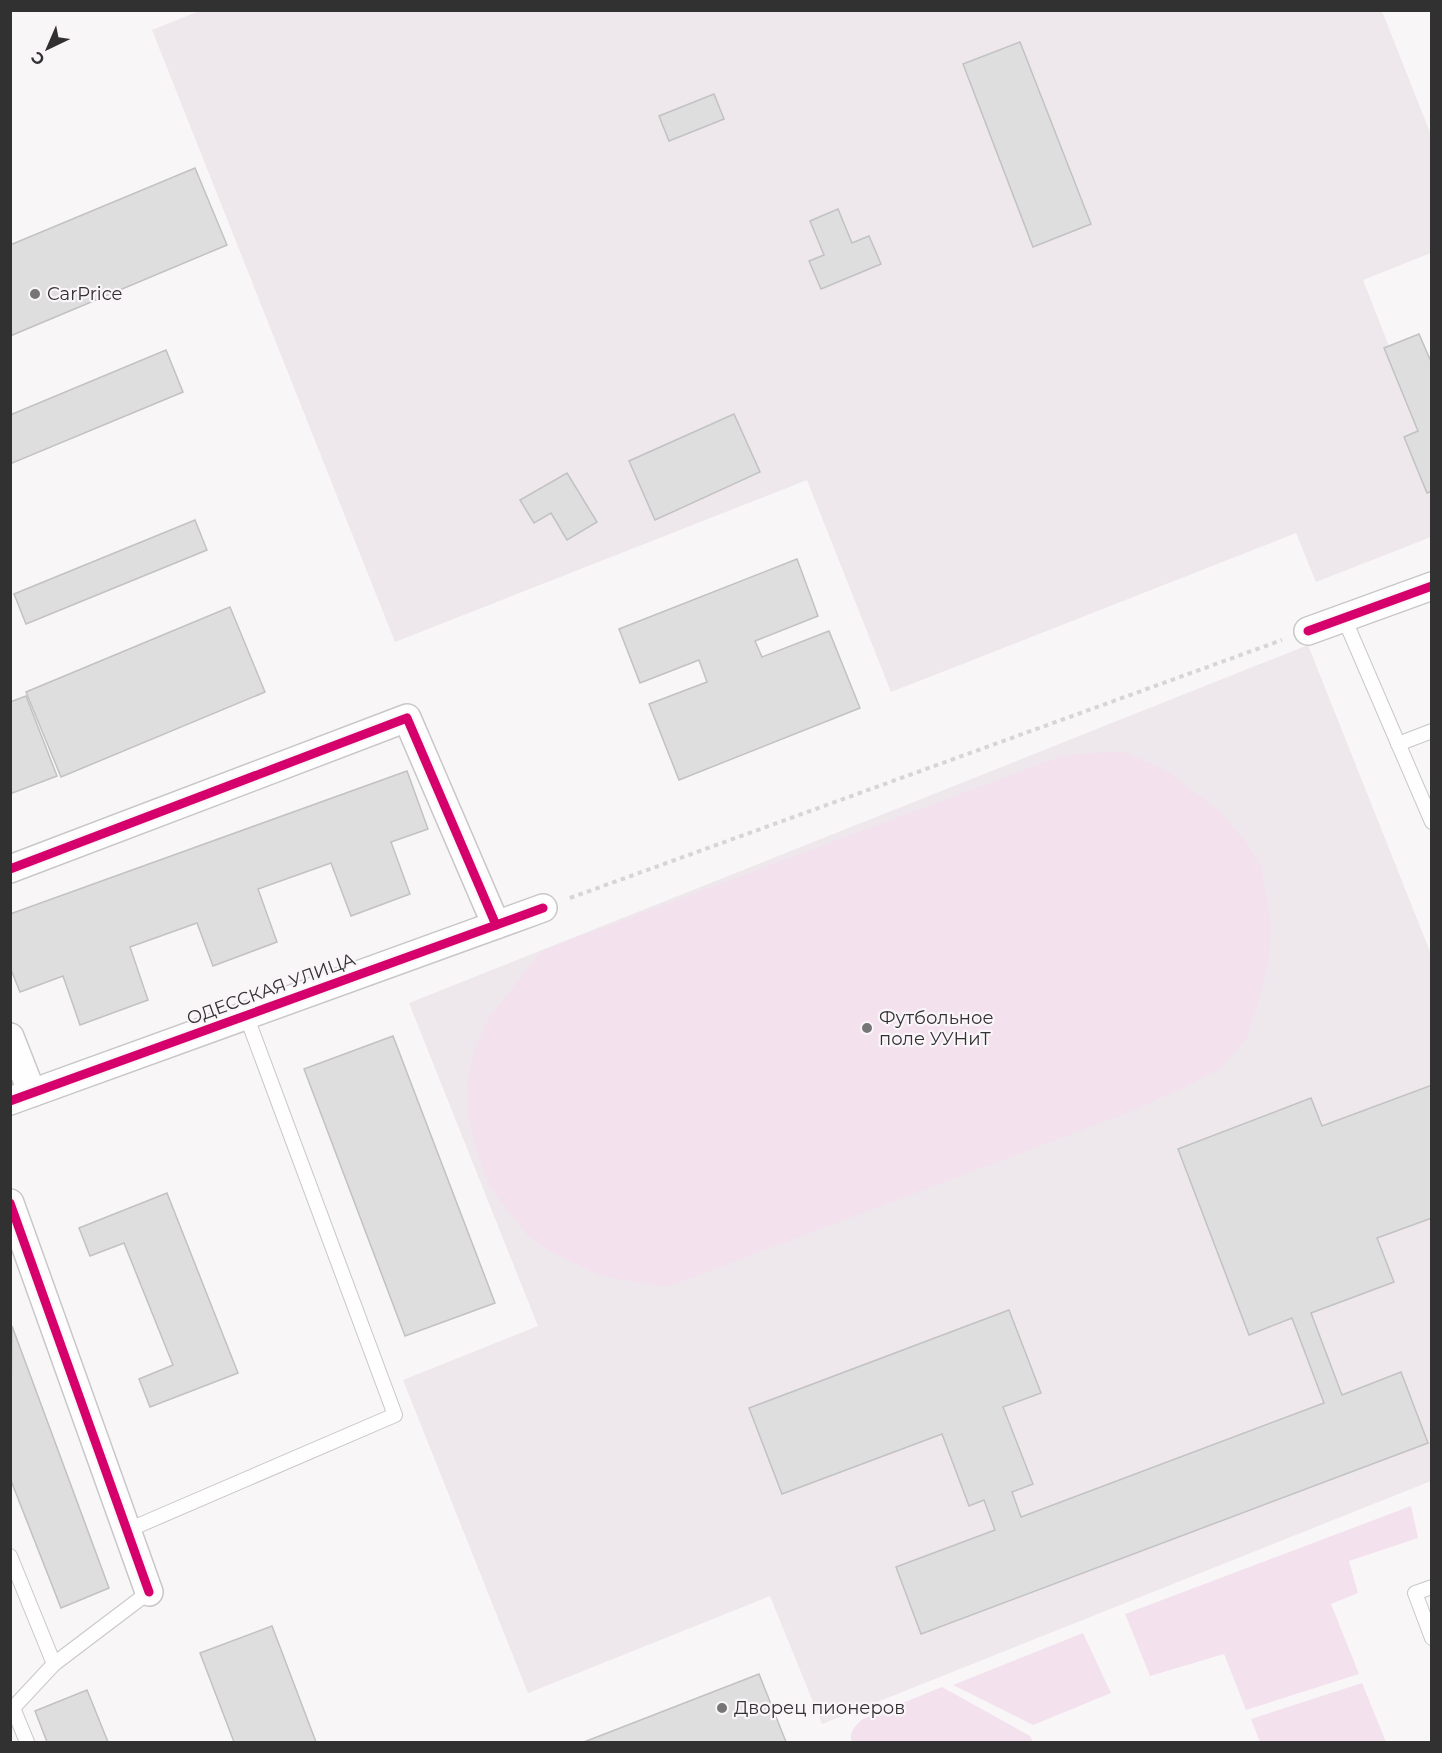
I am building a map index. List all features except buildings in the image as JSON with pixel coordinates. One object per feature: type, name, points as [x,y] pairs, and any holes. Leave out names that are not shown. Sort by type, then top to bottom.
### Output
[{"type":"street","points":[[1308,631],[1431,586]]},
{"type":"street","points":[[10,869],[407,718],[496,925]]},
{"type":"street","name":"ОДЕССКАЯ УЛИЦА","points":[[21,1097],[543,908]]},
{"type":"street","points":[[10,1036],[21,1097]]},
{"type":"street","points":[[10,1203],[24,1256],[128,1530],[149,1592]]},
{"type":"lane","points":[[1344,618],[1431,822]]},
{"type":"lane","points":[[1398,744],[1431,731]]},
{"type":"lane","points":[[128,1530],[395,1415],[246,1015]]},
{"type":"lane","points":[[10,1556],[54,1664]]},
{"type":"lane","points":[[1431,1587],[1415,1593],[1431,1638]]},
{"type":"lane","points":[[27,1743],[13,1708],[54,1664],[149,1592]]},
{"type":"path","points":[[543,908],[1308,631]]},
{"type":"shaded area","points":[[202,10],[1382,11],[1431,135],[1431,253],[1363,280],[1431,453],[1431,537],[1316,582],[1296,533],[891,692],[807,480],[395,642],[152,30]]},
{"type":"shaded area","points":[[1308,645],[1431,954],[1431,1481],[822,1724],[770,1596],[528,1693],[403,1380],[538,1326],[409,1003]]},
{"type":"shaded area","name":"Футбольное поле УУНиТ","points":[[1122,751],[1167,771],[1219,811],[1245,841],[1262,869],[1271,925],[1269,962],[1247,1038],[1221,1068],[1127,1113],[667,1287],[601,1276],[548,1250],[527,1235],[490,1187],[478,1155],[468,1115],[467,1084],[474,1051],[489,1018],[541,951],[1061,756]]},
{"type":"shaded area","points":[[1411,1506],[1418,1538],[1349,1561],[1358,1593],[1331,1604],[1359,1674],[1246,1710],[1224,1654],[1150,1676],[1125,1614]]},
{"type":"shaded area","points":[[1083,1633],[1111,1693],[1033,1725],[953,1685]]},
{"type":"shaded area","points":[[1362,1683],[1386,1742],[1260,1742],[1251,1719]]},
{"type":"shaded area","points":[[942,1687],[1030,1736],[1033,1742],[852,1742],[852,1732],[863,1719]]},
{"type":"cycle path","points":[[1308,631],[1432,586]]},
{"type":"cycle path","points":[[10,869],[407,718],[496,925]]},
{"type":"cycle path","points":[[10,1101],[543,908]]},
{"type":"cycle path","points":[[10,1203],[149,1592]]},
{"type":"place","name":"CarPrice","points":[[35,294]]},
{"type":"place","name":"Футбольное поле УУНиТ","points":[[867,1028]]},
{"type":"place","name":"Дворец пионеров","points":[[722,1708]]}]
